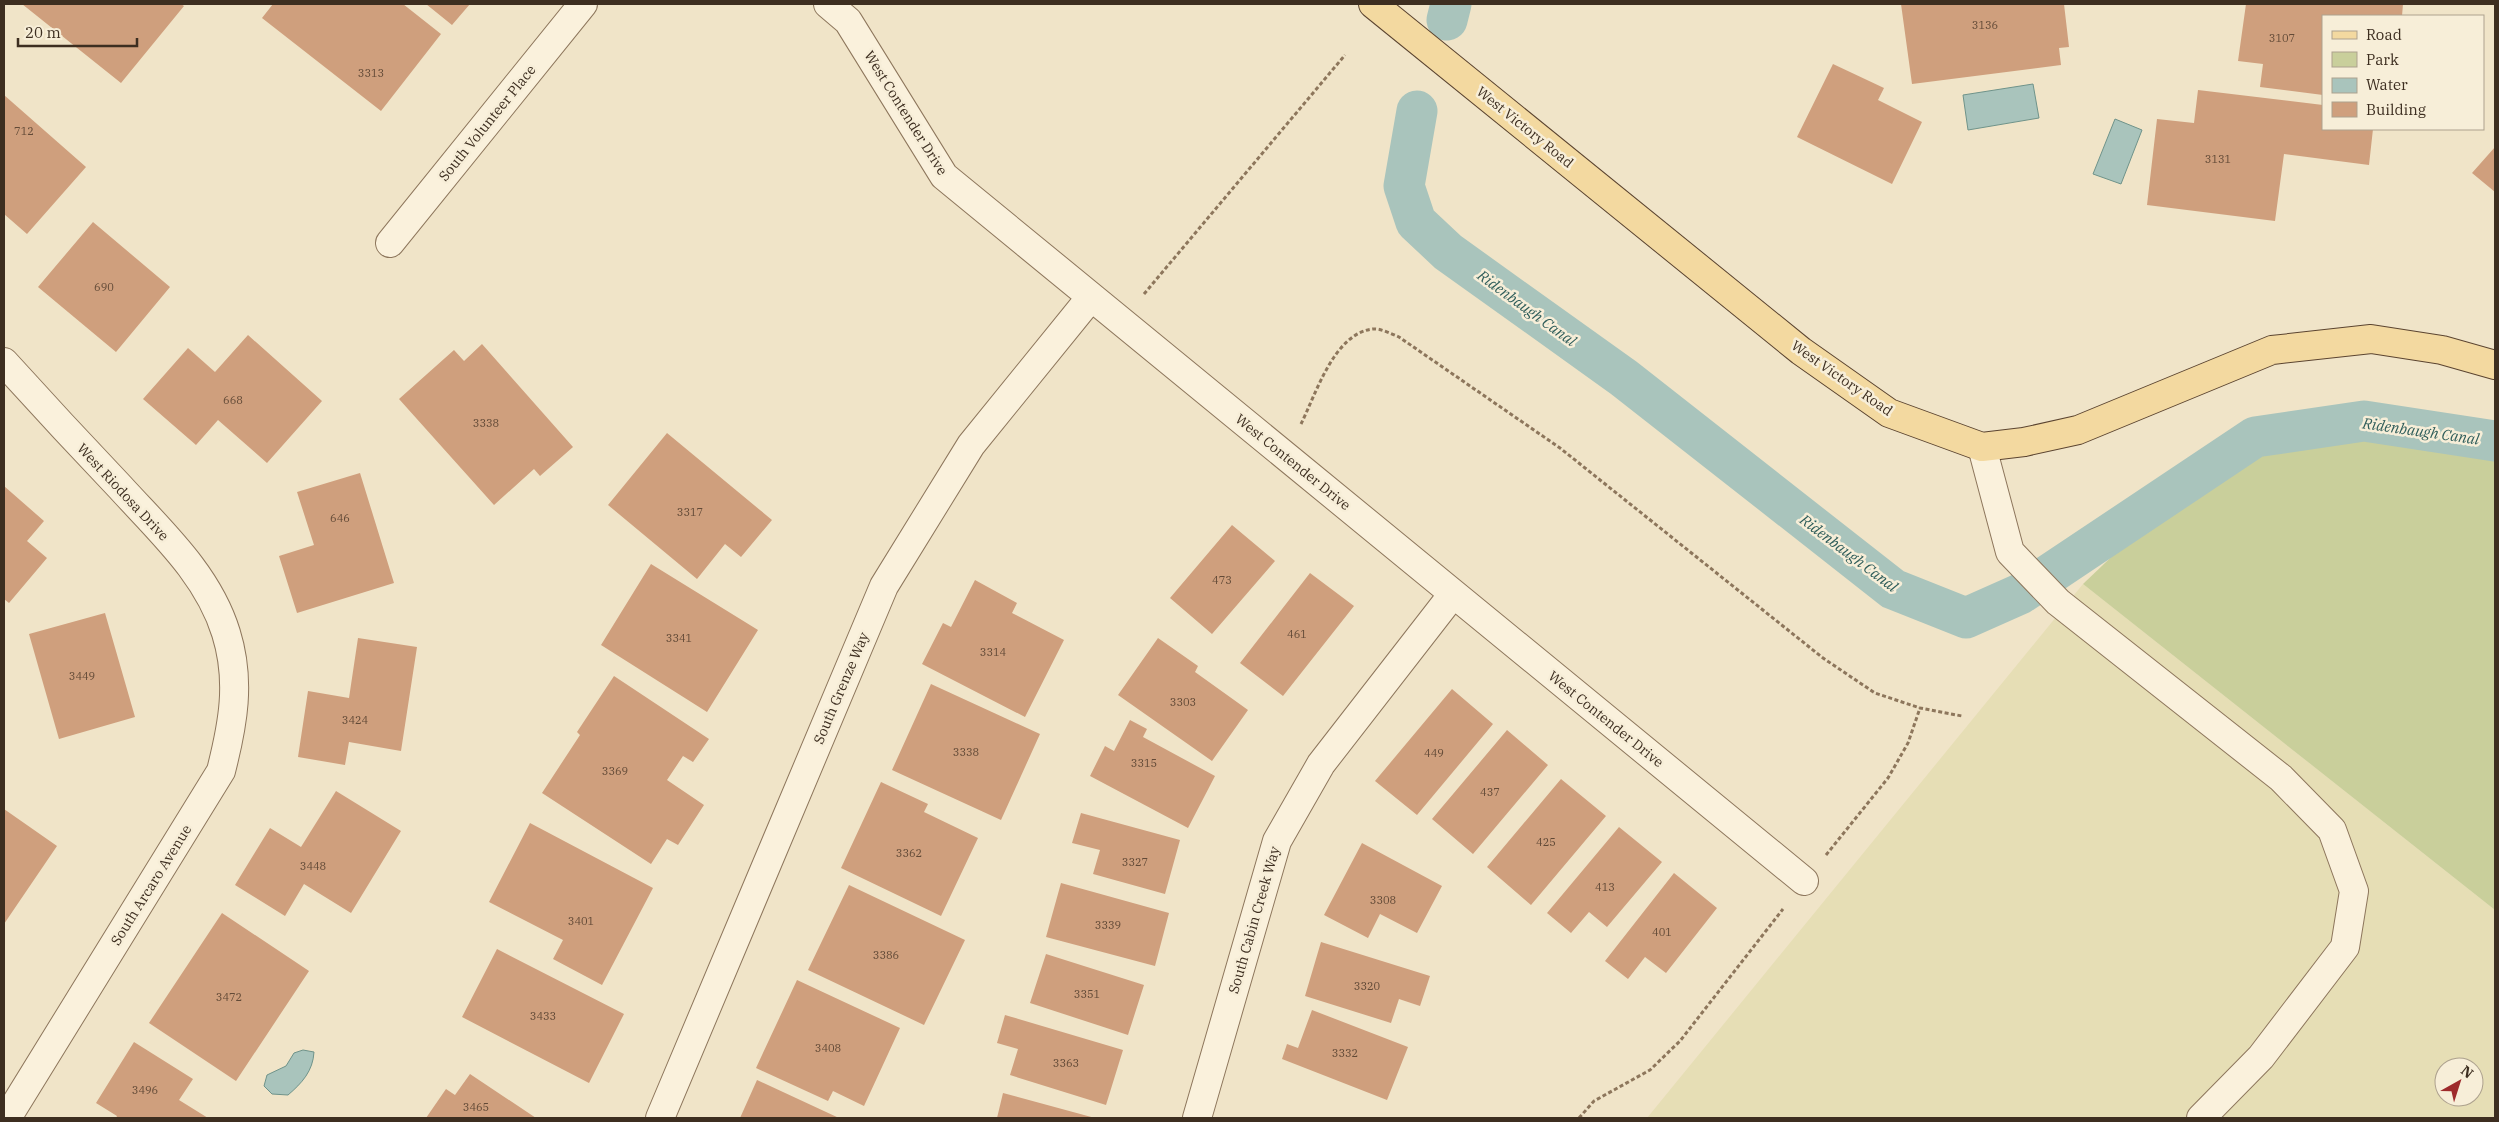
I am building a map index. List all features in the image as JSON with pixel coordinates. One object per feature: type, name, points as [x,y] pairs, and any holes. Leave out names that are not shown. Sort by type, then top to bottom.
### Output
[{"type":"main road","name":"West Victory Road","points":[[1373,4],[1801,351],[1888,414],[1982,447],[2024,442],[2078,430],[2272,350],[2371,339],[2442,350],[2495,365]]},
{"type":"street","name":"South Volunteer Place","points":[[390,243],[583,4]]},
{"type":"street","name":"West Contender Drive","points":[[828,4],[848,21],[944,176],[1804,881]]},
{"type":"street","name":"South Grenze Way","points":[[660,1118],[884,586],[971,445],[1092,297]]},
{"type":"street","name":"West Riodosa Drive","points":[[4,362],[181,554],[209,592],[226,633]]},
{"type":"street","points":[[1982,447],[2010,552],[2058,602],[2281,778],[2332,830],[2354,891],[2345,947],[2261,1058],[2201,1118]]},
{"type":"street","name":"South Cabin Creek Way","points":[[1197,1118],[1277,841],[1321,764],[1453,594]]},
{"type":"street","name":"South Arcaro Avenue","points":[[7,1118],[221,771],[233,725],[235,678],[226,633]]},
{"type":"path","points":[[1121,321],[1345,55]]},
{"type":"path","points":[[1285,456],[1336,351],[1353,335],[1374,328],[1399,337],[1560,448],[1823,658],[1875,693],[1920,708],[1962,716]]},
{"type":"path","points":[[1579,1118],[1594,1101],[1650,1070],[1680,1041],[1804,881],[1888,778],[1908,743],[1920,708]]},
{"type":"shaded area","points":[[2083,584],[2495,910],[2495,1118],[1647,1118]]},
{"type":"green space","points":[[2338,428],[2495,459],[2495,910],[2083,584],[2212,461]]},
{"type":"water","points":[[2033,84],[2039,118],[1968,130],[1963,95]]},
{"type":"water","points":[[2115,119],[2142,130],[2121,184],[2093,174]]},
{"type":"water","points":[[303,1050],[314,1052],[306,1076],[288,1095],[272,1094],[264,1086],[267,1075],[286,1066],[294,1053]]},
{"type":"building","points":[[22,4],[181,4],[184,6],[121,83]]},
{"type":"building","points":[[273,4],[403,4],[441,34],[381,111],[262,18]]},
{"type":"building","points":[[426,4],[470,4],[452,25]]},
{"type":"building","points":[[1901,4],[2064,4],[2069,47],[2059,48],[2061,65],[1912,84]]},
{"type":"building","points":[[2246,4],[2403,4],[2402,15],[2322,15],[2322,95],[2260,87],[2263,64],[2238,61]]},
{"type":"building","points":[[1833,64],[1884,88],[1878,100],[1922,122],[1892,184],[1797,137]]},
{"type":"building","points":[[2198,90],[2322,105],[2322,130],[2373,130],[2369,165],[2284,154],[2275,221],[2147,205],[2157,119],[2194,123]]},
{"type":"building","points":[[4,95],[86,167],[27,234],[4,214]]},
{"type":"building","points":[[2495,147],[2495,192],[2472,173]]},
{"type":"building","points":[[93,222],[170,287],[116,352],[38,287]]},
{"type":"building","points":[[248,335],[322,401],[267,463],[218,420],[196,445],[143,399],[188,348],[215,372]]},
{"type":"building","points":[[482,344],[573,447],[540,476],[534,469],[494,505],[399,399],[454,350],[464,361]]},
{"type":"building","points":[[667,433],[772,520],[741,557],[725,544],[697,579],[608,505]]},
{"type":"building","points":[[360,473],[394,583],[297,613],[279,556],[314,545],[297,492]]},
{"type":"building","points":[[4,486],[44,521],[27,541],[47,558],[9,603],[4,599]]},
{"type":"building","points":[[1232,525],[1275,561],[1212,634],[1170,598]]},
{"type":"building","points":[[651,564],[758,630],[707,712],[601,645]]},
{"type":"building","points":[[1310,573],[1354,606],[1283,696],[1240,663]]},
{"type":"building","points":[[975,580],[1017,603],[1012,613],[1064,640],[1025,717],[922,664],[943,623],[951,627]]},
{"type":"building","points":[[105,613],[135,717],[59,739],[29,634]]},
{"type":"building","points":[[358,638],[417,647],[401,751],[349,742],[345,765],[298,757],[308,691],[349,698]]},
{"type":"building","points":[[1158,638],[1198,666],[1195,672],[1248,710],[1212,761],[1118,695]]},
{"type":"building","points":[[614,676],[709,739],[693,762],[683,756],[667,780],[704,805],[678,845],[667,839],[651,864],[542,793],[580,735],[577,732]]},
{"type":"building","points":[[931,684],[1040,734],[1001,820],[892,770]]},
{"type":"building","points":[[1452,689],[1493,724],[1417,815],[1375,781]]},
{"type":"building","points":[[1130,720],[1147,729],[1143,737],[1215,776],[1188,828],[1090,776],[1105,746],[1114,751]]},
{"type":"building","points":[[1507,730],[1548,765],[1473,854],[1432,819]]},
{"type":"building","points":[[1561,779],[1606,816],[1531,905],[1487,867]]},
{"type":"building","points":[[881,782],[928,804],[924,812],[978,838],[941,916],[841,868]]},
{"type":"building","points":[[336,791],[401,831],[351,913],[304,884],[285,916],[235,885],[270,828],[301,847]]},
{"type":"building","points":[[4,809],[57,846],[4,924]]},
{"type":"building","points":[[1081,813],[1180,840],[1165,894],[1093,874],[1100,850],[1072,843]]},
{"type":"building","points":[[530,823],[653,888],[602,985],[553,959],[563,940],[489,902]]},
{"type":"building","points":[[1619,827],[1662,862],[1607,927],[1589,912],[1571,933],[1547,913]]},
{"type":"building","points":[[1362,843],[1442,886],[1417,933],[1380,914],[1368,938],[1324,915]]},
{"type":"building","points":[[1674,873],[1717,908],[1666,973],[1645,957],[1628,979],[1605,961]]},
{"type":"building","points":[[1061,883],[1169,913],[1155,966],[1046,937]]},
{"type":"building","points":[[849,885],[965,940],[924,1025],[808,970]]},
{"type":"building","points":[[222,913],[309,971],[236,1081],[149,1023]]},
{"type":"building","points":[[1321,942],[1430,976],[1420,1006],[1399,999],[1391,1023],[1305,996]]},
{"type":"building","points":[[497,949],[624,1014],[589,1083],[462,1017]]},
{"type":"building","points":[[1046,954],[1144,985],[1128,1035],[1030,1003]]},
{"type":"building","points":[[797,980],[900,1028],[864,1106],[833,1091],[828,1101],[756,1068]]},
{"type":"building","points":[[1312,1010],[1408,1047],[1387,1100],[1282,1059],[1287,1044],[1298,1048]]},
{"type":"building","points":[[1005,1015],[1123,1050],[1106,1105],[1010,1075],[1018,1049],[997,1043]]},
{"type":"building","points":[[134,1042],[193,1079],[179,1100],[208,1118],[116,1118],[117,1116],[96,1103]]},
{"type":"building","points":[[470,1074],[536,1118],[426,1118],[446,1089],[455,1095]]},
{"type":"building","points":[[757,1080],[839,1118],[740,1118]]},
{"type":"building","points":[[1003,1093],[1095,1118],[997,1118]]},
{"type":"waterway","name":"Ridenbaugh Canal","points":[[1447,20],[1451,4]]},
{"type":"waterway","name":"Ridenbaugh Canal","points":[[1417,111],[1404,186],[1416,222],[1448,252],[1624,378],[1893,589],[1966,618],[2020,594],[2255,437],[2364,421],[2495,441]]}]
